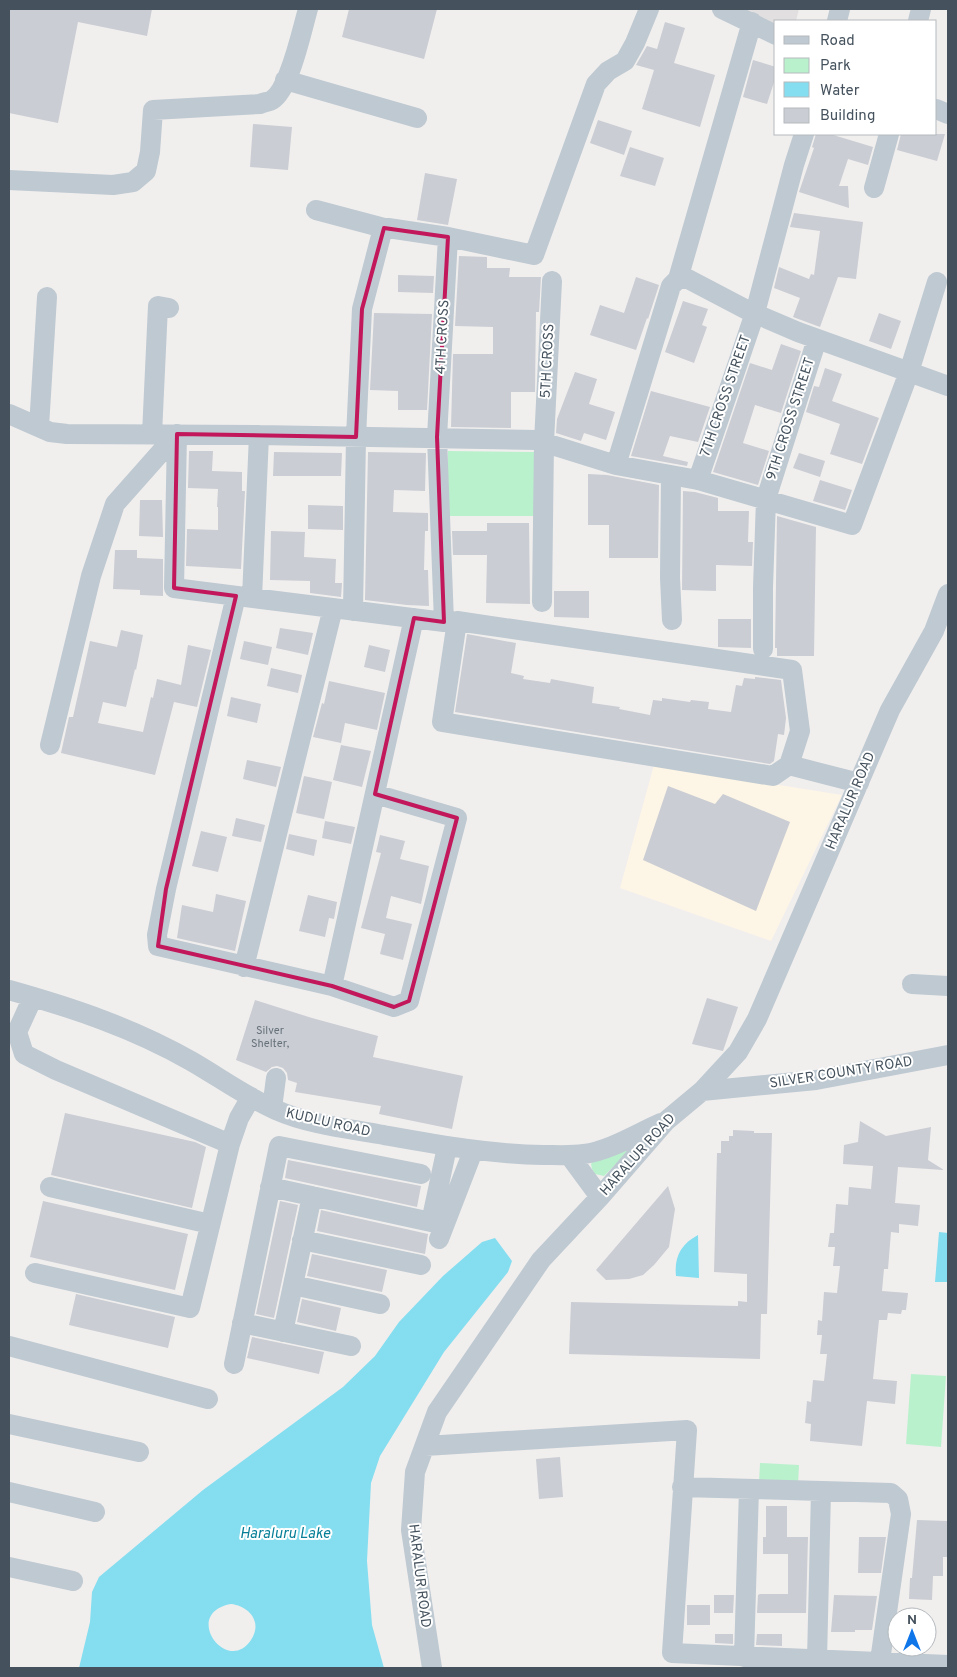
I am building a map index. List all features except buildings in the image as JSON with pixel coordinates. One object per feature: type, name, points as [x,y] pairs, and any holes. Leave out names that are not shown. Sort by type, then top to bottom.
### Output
[{"type":"street","points":[[9,180],[113,185],[133,182],[146,171],[150,152],[153,110],[260,104],[273,99],[293,63],[308,9]]},
{"type":"street","points":[[316,210],[384,228],[448,237],[534,255],[596,84],[608,71],[625,62],[649,9]]},
{"type":"street","points":[[722,9],[774,34]]},
{"type":"street","points":[[616,465],[671,286],[678,279],[752,22]]},
{"type":"street","points":[[285,80],[417,118]]},
{"type":"street","name":"7TH CROSS STREET","points":[[698,480],[755,313],[804,135]]},
{"type":"street","points":[[874,188],[889,135]]},
{"type":"street","points":[[353,611],[356,437],[362,309],[372,265],[384,228]]},
{"type":"street","name":"4TH CROSS","points":[[414,618],[444,622],[437,437],[448,237]]},
{"type":"street","points":[[678,279],[688,279],[755,313],[817,339],[948,386]]},
{"type":"street","name":"5TH CROSS","points":[[542,602],[544,442],[552,281]]},
{"type":"street","points":[[9,414],[50,432],[68,434],[437,437],[536,440],[616,465],[698,480],[852,525],[909,372],[937,282]]},
{"type":"street","points":[[39,427],[48,297]]},
{"type":"street","points":[[152,434],[158,306],[169,308]]},
{"type":"street","name":"9TH CROSS STREET","points":[[763,649],[766,499],[817,339]]},
{"type":"street","points":[[176,434],[174,588],[414,618],[332,986]]},
{"type":"street","points":[[50,745],[91,576],[115,504],[176,434]]},
{"type":"street","points":[[259,435],[244,597],[166,888],[157,935],[158,946],[332,986],[394,1007],[409,1001],[457,818],[375,794]]},
{"type":"street","points":[[671,475],[670,578],[672,620]]},
{"type":"street","name":"HARALUR ROAD","points":[[432,1668],[411,1530],[415,1472],[437,1412],[541,1260],[600,1197],[666,1121],[702,1091],[738,1052],[757,1019],[890,710],[934,631],[948,594]]},
{"type":"street","points":[[244,967],[333,608]]},
{"type":"street","points":[[789,765],[800,730],[792,670],[457,621],[442,722],[773,776],[789,765],[859,783]]},
{"type":"street","points":[[912,984],[948,986]]},
{"type":"street","name":"KUDLU ROAD","points":[[9,990],[107,1020],[146,1037],[272,1108],[297,1118],[326,1125],[473,1151],[524,1155],[568,1155],[585,1154],[600,1150],[666,1121]]},
{"type":"street","points":[[33,997],[17,1032],[24,1054],[56,1070],[230,1144]]},
{"type":"street","name":"SILVER COUNTY ROAD","points":[[702,1091],[816,1080],[948,1055]]},
{"type":"street","points":[[272,1108],[276,1078]]},
{"type":"street","points":[[35,1273],[190,1308],[230,1144],[239,1118],[251,1097]]},
{"type":"street","points":[[234,1364],[279,1146],[421,1174]]},
{"type":"street","points":[[270,1187],[431,1222],[447,1147]]},
{"type":"street","points":[[439,1239],[473,1151]]},
{"type":"street","points":[[568,1155],[600,1197]]},
{"type":"street","points":[[50,1187],[210,1224]]},
{"type":"street","points":[[283,1332],[312,1196]]},
{"type":"street","points":[[302,1240],[421,1265]]},
{"type":"street","points":[[293,1285],[380,1304]]},
{"type":"street","points":[[242,1323],[351,1346]]},
{"type":"street","points":[[9,1346],[208,1399]]},
{"type":"street","points":[[9,1424],[139,1452]]},
{"type":"street","points":[[425,1446],[687,1430],[672,1653],[879,1665],[948,1665]]},
{"type":"street","points":[[682,1487],[891,1493],[898,1499],[901,1514],[879,1665]]},
{"type":"street","points":[[744,1657],[749,1488]]},
{"type":"street","points":[[817,1660],[821,1491]]},
{"type":"street","points":[[9,1492],[94,1512]]},
{"type":"street","points":[[9,1567],[73,1581]]},
{"type":"highlighted area","points":[[384,228],[448,237],[437,437],[444,622],[414,618],[375,794],[457,818],[409,1001],[394,1007],[332,986],[158,946],[166,889],[236,596],[174,588],[177,434],[356,437],[362,309]]},
{"type":"shaded area","points":[[738,9],[799,9],[796,20],[774,20],[774,25]]},
{"type":"shaded area","points":[[654,765],[842,795],[771,941],[620,888]]},
{"type":"green space","points":[[448,451],[536,452],[536,516],[448,516]]},
{"type":"green space","points":[[636,1144],[604,1176],[595,1174],[591,1164],[595,1159]]},
{"type":"green space","points":[[911,1374],[946,1376],[941,1447],[906,1444]]},
{"type":"green space","points":[[760,1463],[799,1465],[798,1485],[759,1482]]},
{"type":"water","points":[[939,1232],[948,1233],[948,1282],[935,1282]]},
{"type":"water","points":[[698,1235],[699,1278],[676,1276],[676,1263],[680,1252],[687,1243]]},
{"type":"water","name":"Haraluru Lake","points":[[495,1238],[512,1261],[508,1272],[444,1352],[380,1456],[371,1483],[367,1561],[372,1625],[384,1668],[79,1668],[90,1622],[92,1592],[99,1577],[203,1490],[343,1387],[375,1356],[399,1322],[443,1276],[482,1242]],"holes":[[[231,1604],[238,1605],[252,1616],[255,1621],[255,1627],[251,1640],[241,1649],[231,1651],[221,1647],[213,1639],[209,1629],[210,1618],[217,1610]]]}]
